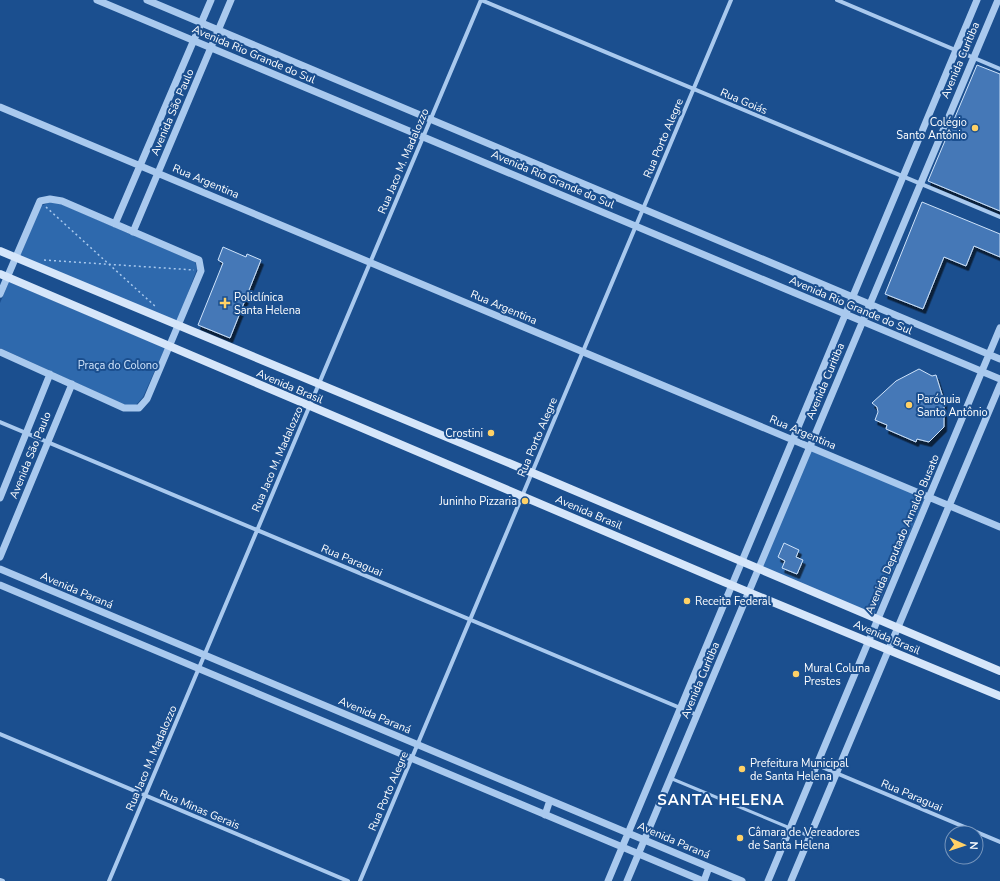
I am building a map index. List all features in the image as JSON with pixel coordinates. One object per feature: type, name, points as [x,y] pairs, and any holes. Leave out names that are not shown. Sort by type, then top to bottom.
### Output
[{"type":"main road","name":"Avenida Brasil","points":[[0,251],[178,327],[532,472],[1000,671]]},
{"type":"main road","name":"Avenida Brasil","points":[[4,276],[748,592],[1000,696]]},
{"type":"street","name":"Avenida Rio Grande do Sul","points":[[97,0],[1000,379]]},
{"type":"street","name":"Avenida Rio Grande do Sul","points":[[147,0],[1000,358]]},
{"type":"street","name":"Avenida São Paulo","points":[[115,224],[211,0]]},
{"type":"street","name":"Avenida São Paulo","points":[[133,232],[231,0]]},
{"type":"street","name":"Rua Goiás","points":[[481,0],[1000,218]]},
{"type":"street","name":"Rua Jaco M. Madalozzo","points":[[109,881],[481,0]]},
{"type":"street","name":"Rua Porto Alegre","points":[[360,881],[731,0]]},
{"type":"street","points":[[837,0],[1000,68]]},
{"type":"street","name":"Avenida Curitiba","points":[[608,881],[977,0]]},
{"type":"street","name":"Avenida Curitiba","points":[[627,881],[998,0]]},
{"type":"street","name":"Rua Argentina","points":[[0,107],[1000,527]]},
{"type":"street","points":[[0,294],[4,276],[16,258],[40,201],[50,199],[62,201],[199,260],[201,271],[147,399],[139,408],[124,408],[0,352]]},
{"type":"street","name":"Avenida Deputado Arnaldo Busato","points":[[768,881],[1000,328]]},
{"type":"street","name":"Avenida São Paulo","points":[[0,498],[50,374]]},
{"type":"street","name":"Avenida São Paulo","points":[[0,557],[72,384]]},
{"type":"street","points":[[791,881],[1000,385]]},
{"type":"street","name":"Rua Paraguai","points":[[0,422],[697,715]]},
{"type":"street","name":"Avenida Paraná","points":[[0,569],[742,881]]},
{"type":"street","points":[[0,585],[703,881],[709,867]]},
{"type":"street","name":"Rua Minas Gerais","points":[[0,734],[348,881]]},
{"type":"street","name":"Rua Paraguai","points":[[817,765],[1000,842]]},
{"type":"street","points":[[545,815],[550,800]]},
{"type":"lane","points":[[670,778],[809,837]]},
{"type":"path","points":[[40,201],[161,311]]},
{"type":"path","points":[[39,259],[201,271]]},
{"type":"green space","points":[[50,202],[61,204],[195,262],[197,269],[177,322],[20,256],[41,206]]},
{"type":"green space","name":"Praça do Colono","points":[[9,282],[165,348],[143,397],[136,405],[125,405],[0,348],[0,303]]},
{"type":"green space","points":[[811,451],[925,498],[874,615],[761,568]]},
{"type":"building","name":"Colégio Santo Antônio","points":[[977,65],[1000,74],[1000,211],[928,181]]},
{"type":"building","points":[[922,202],[1000,234],[1000,257],[974,246],[966,266],[944,257],[923,309],[885,294]]},
{"type":"building","name":"Policlínica Santa Helena","points":[[223,247],[246,257],[247,254],[261,260],[230,338],[198,325],[223,263],[218,260]]},
{"type":"building","name":"Paróquia Santo Antônio","points":[[919,369],[932,376],[936,375],[944,401],[944,427],[929,442],[917,439],[916,442],[886,429],[887,425],[875,420],[878,412],[877,407],[872,403],[896,381]]},
{"type":"building","points":[[784,543],[799,550],[796,557],[803,560],[797,574],[782,568],[785,561],[778,557]]},
{"type":"place","name":"Colégio Santo Antônio","points":[[975,128]]},
{"type":"place","name":"Policlínica Santa Helena","points":[[225,303]]},
{"type":"place","name":"Paróquia Santo Antônio","points":[[909,405]]},
{"type":"place","name":"Crostini","points":[[491,433]]},
{"type":"place","name":"Juninho Pizzaria","points":[[525,501]]},
{"type":"place","name":"Receita Federal","points":[[687,601]]},
{"type":"place","name":"Mural Coluna Prestes","points":[[796,674]]},
{"type":"place","name":"Prefeitura Municipal de Santa Helena","points":[[742,769]]},
{"type":"place","name":"Câmara de Vereadores de Santa Helena","points":[[740,838]]},
{"type":"district","name":"SANTA HELENA","points":[[721,800]]}]
